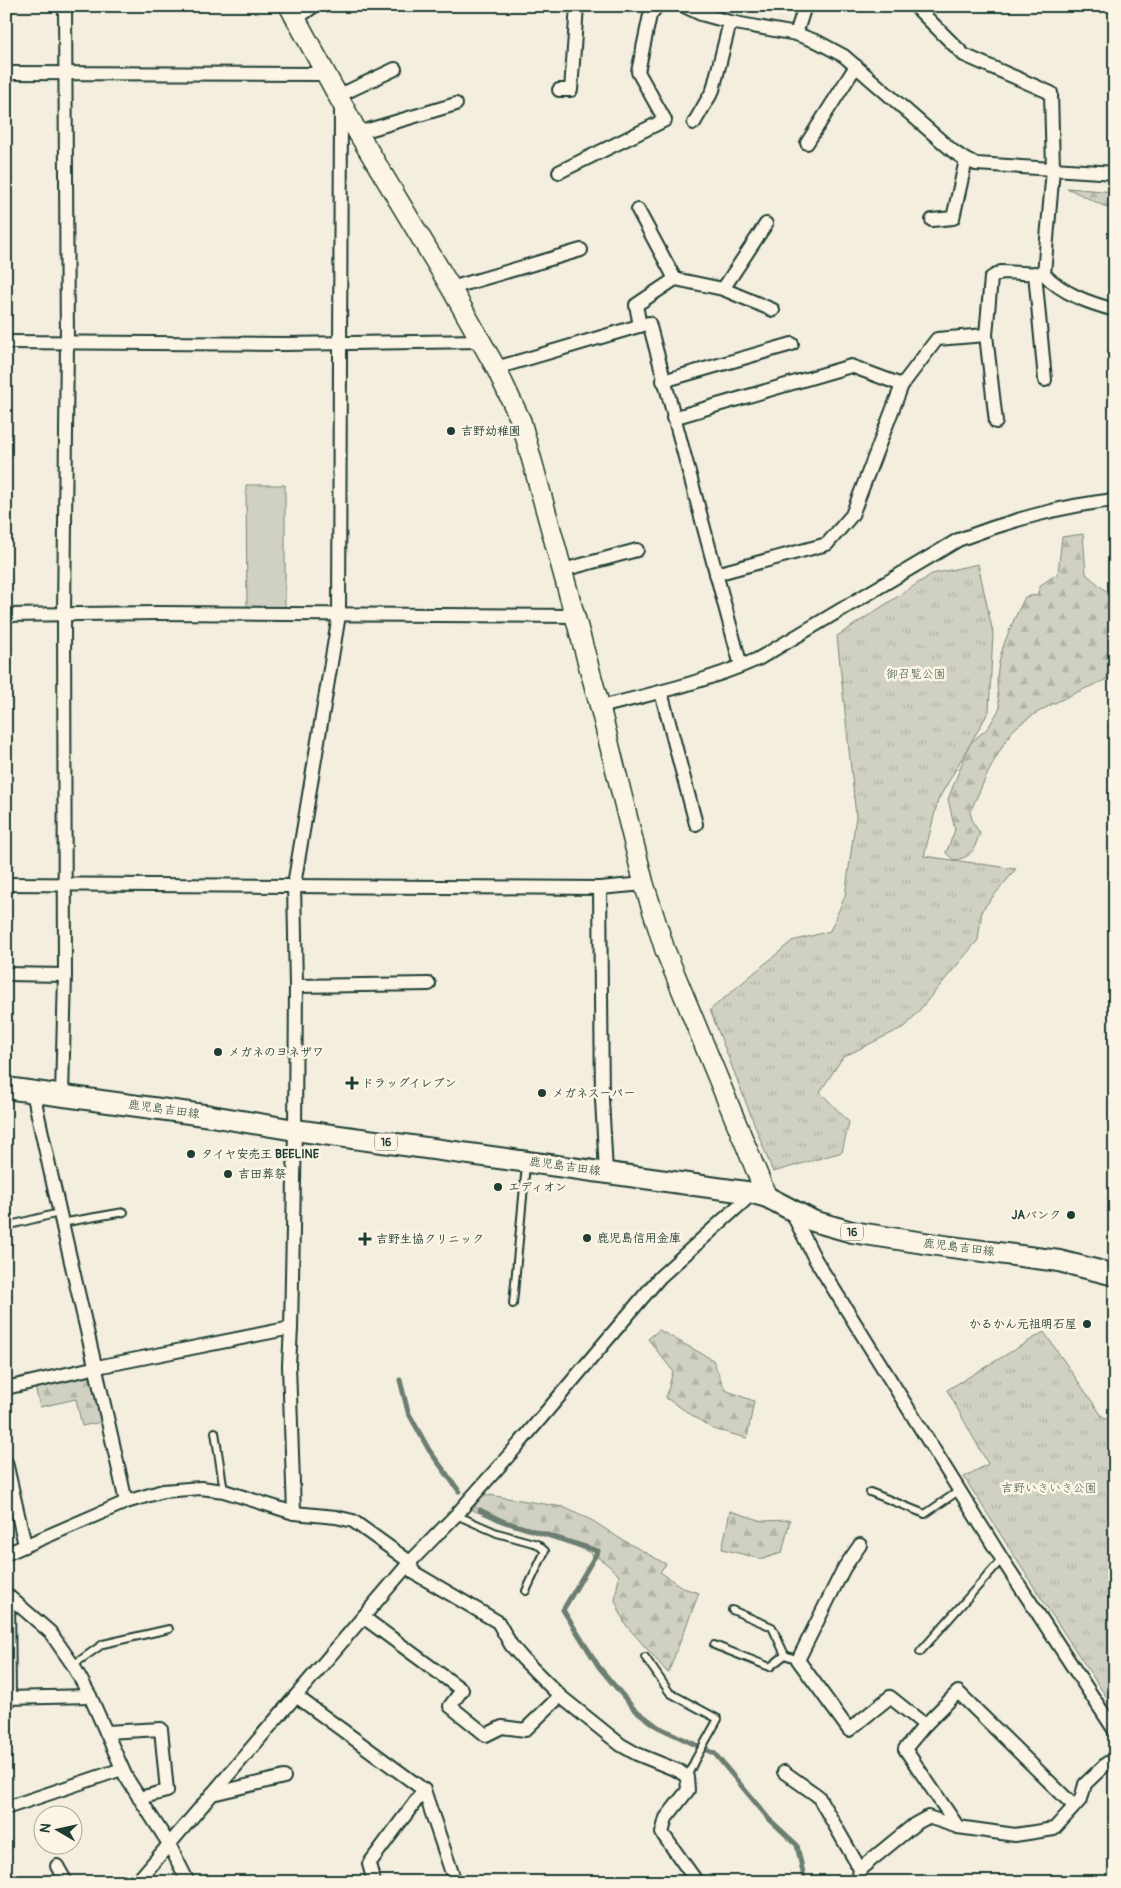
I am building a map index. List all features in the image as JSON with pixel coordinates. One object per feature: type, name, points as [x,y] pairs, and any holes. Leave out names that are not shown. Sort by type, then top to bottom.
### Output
[{"type":"main road","name":"鹿児島吉田線","points":[[6,1088],[760,1195],[813,1221],[852,1232],[1059,1261],[1115,1275]]},
{"type":"street","points":[[62,1095],[65,974],[64,614],[67,343],[65,6]]},
{"type":"street","points":[[137,1882],[410,1562],[456,1515],[660,1277],[760,1195],[665,950],[644,884],[600,706],[521,421],[481,341],[358,133],[293,13],[314,6]]},
{"type":"street","points":[[559,90],[571,90],[577,6]]},
{"type":"street","points":[[559,172],[665,120],[638,72],[650,15],[657,6]]},
{"type":"street","points":[[684,6],[700,14],[730,22],[796,34],[818,42],[844,56],[954,152],[976,164],[1115,173]]},
{"type":"street","points":[[796,34],[805,6]]},
{"type":"street","points":[[915,6],[964,55],[1051,93],[1053,169],[1039,274],[1045,380]]},
{"type":"street","points":[[694,123],[713,90],[730,22]]},
{"type":"street","points":[[807,143],[856,66]]},
{"type":"street","points":[[339,98],[395,69]]},
{"type":"street","points":[[6,73],[325,74]]},
{"type":"street","points":[[294,1513],[289,1365],[295,1130],[296,986],[294,885],[339,615],[339,98]]},
{"type":"street","points":[[358,133],[456,104]]},
{"type":"street","points":[[932,220],[954,218],[966,160]]},
{"type":"street","points":[[638,210],[675,279]]},
{"type":"street","points":[[723,289],[766,224]]},
{"type":"street","points":[[451,288],[581,250]]},
{"type":"street","points":[[996,422],[986,335],[991,278],[1001,272],[1039,274],[1088,303],[1115,310]]},
{"type":"street","points":[[640,326],[636,305],[675,279],[723,289],[773,310]]},
{"type":"street","points":[[496,368],[649,323],[673,418],[742,666]]},
{"type":"street","points":[[716,574],[826,544],[852,515],[902,385],[937,339],[986,335]]},
{"type":"street","points":[[6,342],[339,343],[481,341]]},
{"type":"street","points":[[664,381],[792,344]]},
{"type":"street","points":[[673,418],[851,366],[902,385]]},
{"type":"street","points":[[600,706],[661,692],[758,659],[958,540],[992,527],[1095,502],[1115,500]]},
{"type":"street","points":[[563,570],[637,550]]},
{"type":"street","points":[[6,615],[157,613],[576,616]]},
{"type":"street","points":[[661,692],[696,824]]},
{"type":"street","points":[[6,884],[600,888],[644,884]]},
{"type":"street","points":[[600,888],[602,1099],[606,1172]]},
{"type":"street","points":[[6,974],[65,974]]},
{"type":"street","points":[[296,986],[429,984]]},
{"type":"street","points":[[33,1092],[60,1218],[97,1367],[126,1502]]},
{"type":"street","points":[[790,1209],[815,1259],[1002,1559],[1115,1731]]},
{"type":"street","points":[[6,1388],[97,1367],[291,1328]]},
{"type":"street","points":[[6,1462],[25,1545]]},
{"type":"street","points":[[6,1554],[126,1502],[163,1491],[186,1488],[224,1491],[294,1513],[336,1517],[353,1521],[410,1562],[413,1572],[498,1622],[511,1645],[523,1659],[560,1696],[621,1745],[637,1754],[679,1771],[687,1777],[688,1790],[666,1818],[662,1833],[697,1882]]},
{"type":"street","points":[[860,1545],[844,1568],[798,1660],[849,1730],[890,1697],[925,1725]]},
{"type":"street","points":[[8,1596],[50,1632],[72,1665],[90,1696],[122,1768],[169,1844],[188,1882]]},
{"type":"street","points":[[363,1618],[462,1690],[450,1706],[486,1735],[502,1728],[511,1727],[525,1730],[560,1696]]},
{"type":"street","points":[[958,1827],[905,1749],[925,1725],[958,1692],[1074,1806]]},
{"type":"street","points":[[9,1698],[90,1696]]},
{"type":"street","points":[[296,1696],[424,1790],[455,1882]]},
{"type":"street","points":[[106,1732],[160,1729],[167,1791],[139,1798]]},
{"type":"street","points":[[860,1868],[915,1824],[928,1817],[958,1827],[1016,1835],[1054,1829],[1081,1799],[1085,1784],[1107,1763],[1115,1761]]},
{"type":"street","points":[[6,1808],[122,1768]]},
{"type":"street","points":[[784,1772],[818,1796],[860,1868],[858,1882]]},
{"type":"street","points":[[212,1794],[284,1777]]},
{"type":"street","points":[[374,1882],[369,1864],[424,1790]]},
{"type":"street","points":[[58,1866],[66,1882]]},
{"type":"lane","points":[[513,1304],[527,1161]]},
{"type":"lane","points":[[6,1226],[60,1218],[124,1212]]},
{"type":"lane","points":[[215,1432],[224,1491]]},
{"type":"lane","points":[[870,1492],[925,1514],[960,1490]]},
{"type":"lane","points":[[456,1515],[497,1533],[537,1544],[545,1551],[526,1592]]},
{"type":"lane","points":[[920,1652],[1002,1559]]},
{"type":"lane","points":[[8,1596],[9,1698]]},
{"type":"lane","points":[[732,1610],[772,1628],[785,1655],[798,1660]]},
{"type":"lane","points":[[72,1665],[103,1644],[169,1629]]},
{"type":"lane","points":[[714,1645],[770,1667],[785,1655]]},
{"type":"lane","points":[[645,1657],[670,1693],[718,1719],[687,1777]]},
{"type":"green space","points":[[1067,188],[1115,192],[1115,240],[1109,233],[1110,209]]},
{"type":"green space","points":[[246,485],[285,485],[285,611],[247,611]]},
{"type":"green space","points":[[1083,534],[1086,574],[1112,596],[1115,676],[1044,709],[1019,725],[1011,733],[994,762],[970,812],[973,823],[980,833],[976,844],[969,855],[954,860],[946,853],[955,830],[948,799],[970,743],[988,728],[1000,708],[997,693],[999,664],[1012,624],[1025,597],[1037,595],[1041,585],[1058,573],[1062,537]]},
{"type":"green space","name":"御召覧公園","points":[[978,564],[993,633],[989,711],[938,800],[924,856],[1016,869],[982,910],[978,940],[906,1026],[843,1057],[820,1092],[849,1122],[842,1152],[773,1172],[710,1010],[792,941],[830,931],[845,896],[856,816],[837,636],[932,574]]},
{"type":"green space","points":[[659,1330],[713,1360],[725,1390],[754,1401],[747,1438],[713,1429],[666,1398],[673,1371],[648,1339]]},
{"type":"green space","name":"吉野いきいき公園","points":[[1044,1332],[1102,1416],[1115,1425],[1115,1710],[964,1477],[988,1464],[947,1390]]},
{"type":"green space","points":[[90,1375],[101,1422],[82,1426],[76,1399],[40,1407],[35,1387]]},
{"type":"green space","points":[[483,1494],[563,1507],[593,1521],[666,1564],[660,1572],[683,1588],[699,1593],[668,1673],[625,1624],[615,1600],[619,1576],[609,1566],[585,1550],[571,1544],[515,1527],[472,1510]]},
{"type":"green space","points":[[730,1511],[763,1521],[790,1520],[782,1553],[762,1559],[722,1549]]},
{"type":"waterway","points":[[400,1380],[408,1412],[429,1450],[459,1491]]},
{"type":"waterway","points":[[480,1510],[502,1521],[598,1551],[563,1610],[599,1667],[634,1709],[658,1727],[715,1754],[769,1819],[797,1845],[805,1882]]},
{"type":"place","name":"吉野幼稚園","points":[[451,431]]},
{"type":"place","name":"メガネのヨネザワ","points":[[218,1052]]},
{"type":"place","name":"ドラッグイレブン","points":[[352,1083]]},
{"type":"place","name":"メガネスーパー","points":[[542,1093]]},
{"type":"place","name":"タイヤ安売王 BEELINE","points":[[191,1154]]},
{"type":"place","name":"吉田葬祭","points":[[228,1174]]},
{"type":"place","name":"エディオン","points":[[498,1187]]},
{"type":"place","name":"JAバンク","points":[[1071,1215]]},
{"type":"place","name":"鹿児島信用金庫","points":[[587,1238]]},
{"type":"place","name":"吉野生協クリニック","points":[[365,1239]]},
{"type":"place","name":"かるかん元祖明石屋","points":[[1087,1324]]}]
